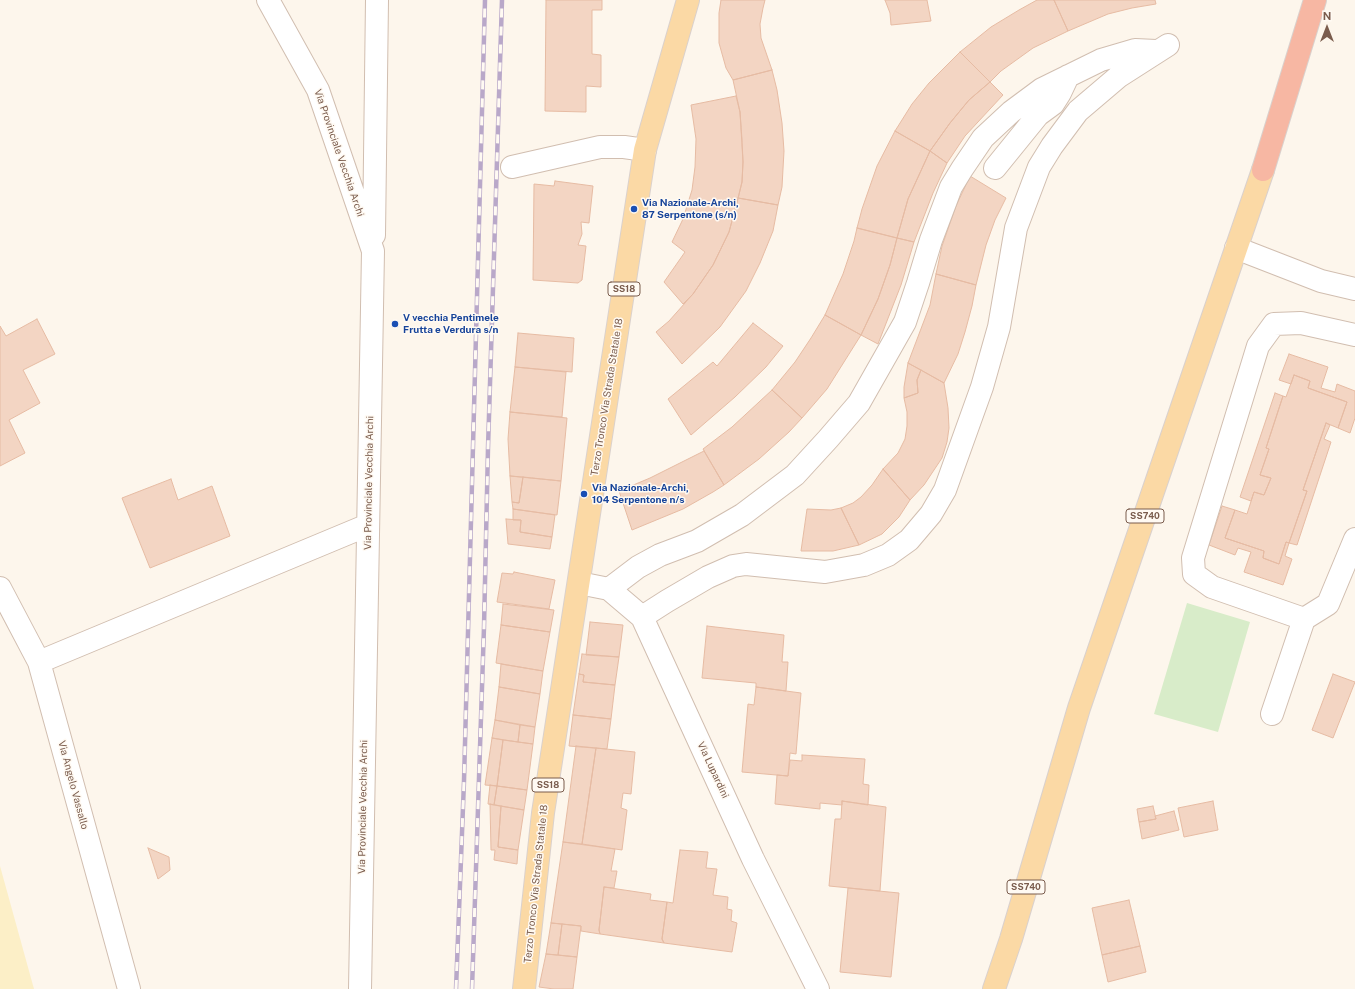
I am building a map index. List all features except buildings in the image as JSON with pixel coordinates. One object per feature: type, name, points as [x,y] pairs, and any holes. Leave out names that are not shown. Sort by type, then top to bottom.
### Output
[{"type":"highway","points":[[1263,170],[1315,0]]},
{"type":"main road","name":"Terzo Tronco Via Strada Statale 18","points":[[524,989],[543,813],[645,150],[688,0]]},
{"type":"main road","points":[[1236,248],[1263,170]]},
{"type":"main road","name":"SS740","points":[[994,989],[1011,939],[1080,708],[1236,248]]},
{"type":"street","name":"Via Provinciale Vecchia Archi","points":[[268,0],[318,90],[373,251],[360,989]]},
{"type":"street","points":[[373,251],[377,0]]},
{"type":"street","points":[[609,589],[638,567],[660,555],[697,540],[742,515],[795,475],[858,403],[905,322],[931,240],[952,187],[962,169],[984,138],[1011,112],[1042,89],[1068,76],[1101,60],[1135,50],[1164,48],[1118,77],[1078,111],[1052,146],[1039,167],[1016,228],[999,327],[982,387],[945,490],[931,514],[909,540],[888,555],[864,565],[825,572],[746,564],[733,566],[708,577],[642,617]]},
{"type":"street","points":[[995,168],[1038,115],[1053,104],[1068,76]]},
{"type":"street","points":[[512,167],[600,147],[624,146],[645,150]]},
{"type":"street","points":[[1236,248],[1321,281],[1355,289]]},
{"type":"street","points":[[1304,619],[1212,587],[1194,574],[1193,558],[1258,346],[1274,324],[1301,323],[1355,335]]},
{"type":"street","points":[[39,662],[368,525]]},
{"type":"street","points":[[1272,714],[1304,619],[1328,604],[1355,539]]},
{"type":"street","name":"Via Lupardini","points":[[579,583],[609,589],[642,617],[754,859],[818,989]]},
{"type":"street","name":"Via Angelo Vassallo","points":[[0,588],[39,662],[129,989]]},
{"type":"green space","points":[[1187,603],[1250,622],[1218,732],[1154,714]]},
{"type":"sand","points":[[0,866],[34,989],[0,989]]},
{"type":"railway","points":[[456,989],[464,781],[485,0]]},
{"type":"railway","points":[[472,989],[502,0]]},
{"type":"place","name":"Via Nazionale-Archi, 87 Serpentone (s/n)","points":[[634,209]]},
{"type":"place","name":"V vecchia Pentimele Frutta e Verdura s/n","points":[[395,324]]},
{"type":"place","name":"Via Nazionale-Archi, 104 Serpentone n/s","points":[[584,494]]}]
